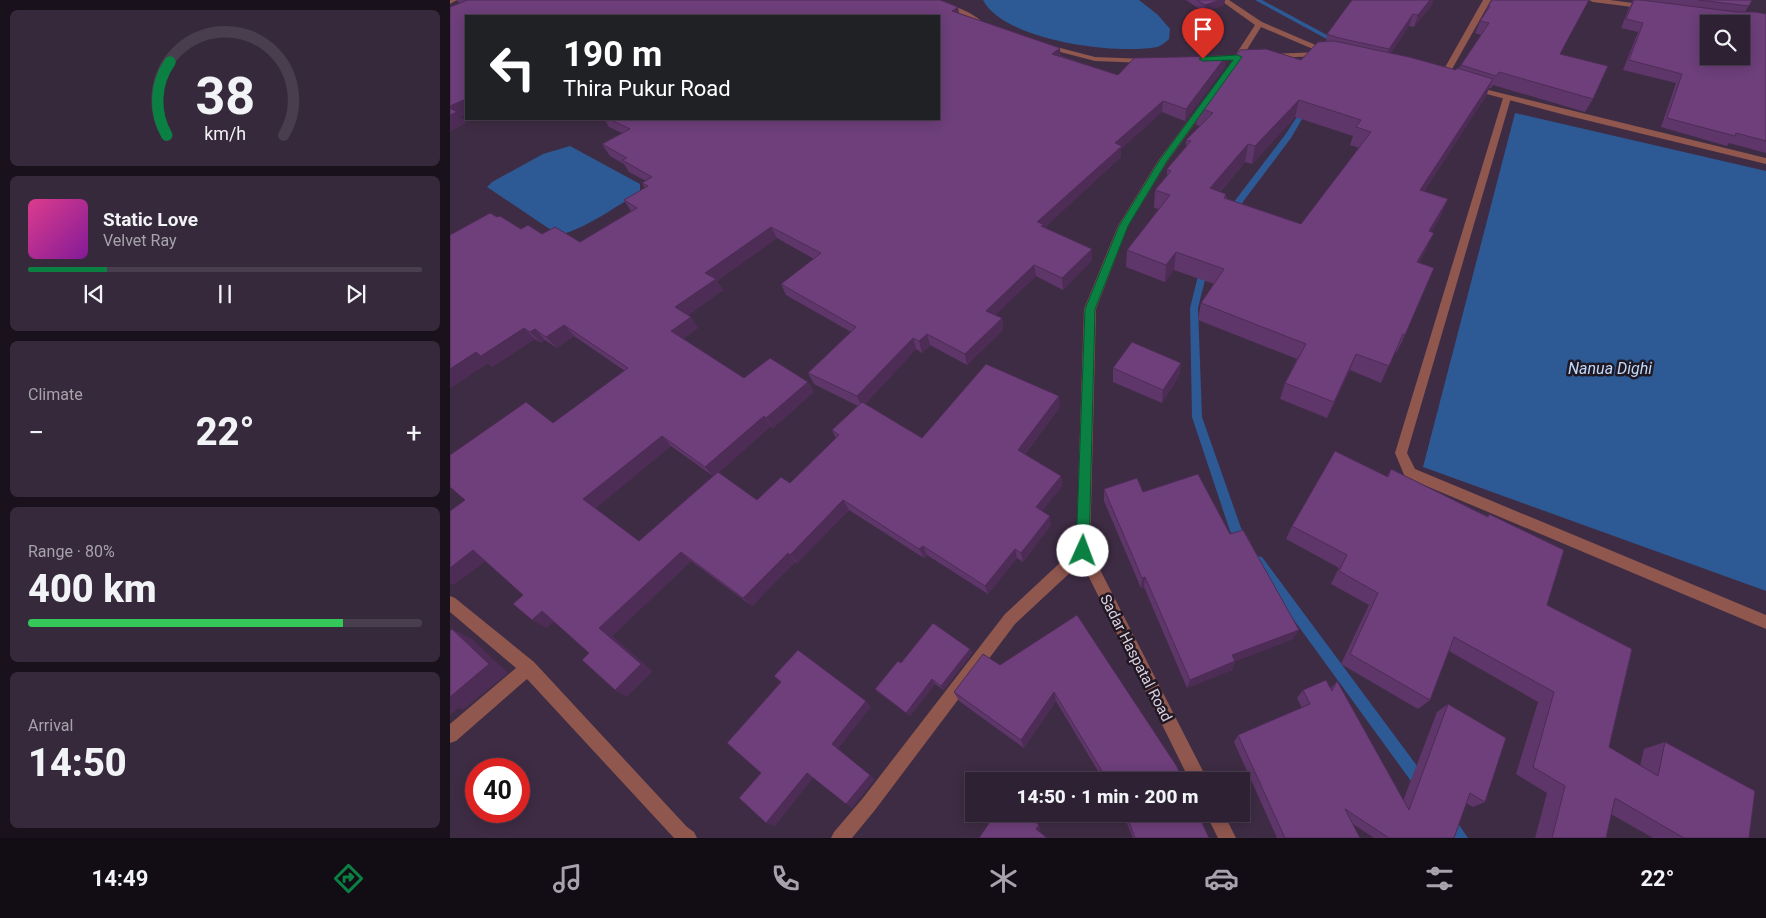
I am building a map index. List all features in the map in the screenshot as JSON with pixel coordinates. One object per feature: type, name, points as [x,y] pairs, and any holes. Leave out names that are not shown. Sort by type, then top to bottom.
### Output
[{"type":"street","points":[[922,0],[950,7],[984,25]]},
{"type":"street","points":[[1224,0],[1259,24],[1333,54],[1257,57]]},
{"type":"street","points":[[1487,0],[1438,77],[1507,98],[1766,161]]},
{"type":"street","points":[[1593,0],[1652,8]]},
{"type":"street","points":[[1227,73],[1243,57],[1259,24]]},
{"type":"street","points":[[1036,43],[1094,59],[1133,62],[1159,60]]},
{"type":"street","points":[[1203,59],[1243,57]]},
{"type":"street","name":"Sadar Haspatal Road","points":[[1194,772],[1083,551],[1090,309],[1124,226],[1163,161],[1215,89]]},
{"type":"street","points":[[1507,98],[1400,453],[1405,464],[1410,473],[1766,622]]},
{"type":"street","points":[[840,838],[869,804],[1010,619],[1083,551]]},
{"type":"street","points":[[450,603],[528,668],[681,833],[688,838]]},
{"type":"street","points":[[450,735],[528,668]]},
{"type":"street","points":[[1219,822],[1227,838]]},
{"type":"water","points":[[983,0],[1139,0],[1158,15],[1170,29],[1169,39],[1157,47],[1138,49],[1115,49],[1062,42],[1036,35],[1013,25],[994,14]]},
{"type":"water","name":"Nanua Dighi","points":[[1515,113],[1766,171],[1766,591],[1423,467]]},
{"type":"water","points":[[570,146],[640,184],[640,192],[587,224],[575,230],[557,234],[487,187],[492,182],[543,154]]},
{"type":"building","points":[[468,0],[940,0],[958,7],[952,11],[1060,48],[1052,54],[1118,75],[1134,58],[1226,56],[1186,109],[1163,101],[1115,143],[1122,146],[1037,222],[1043,224],[1041,226],[1092,249],[1062,278],[1034,265],[986,311],[1002,318],[965,354],[927,334],[919,341],[913,338],[857,396],[808,373],[856,327],[781,284],[821,253],[771,227],[705,273],[716,279],[675,307],[691,317],[671,331],[744,378],[770,358],[808,382],[766,418],[764,416],[705,467],[662,436],[583,499],[639,541],[718,472],[757,500],[781,477],[790,483],[839,435],[832,430],[862,402],[922,438],[986,364],[1059,396],[1018,450],[1061,476],[1036,507],[1050,516],[1021,553],[1015,549],[985,586],[923,546],[919,549],[843,500],[790,555],[788,553],[743,598],[681,552],[599,628],[641,664],[615,690],[582,660],[589,653],[542,611],[532,620],[513,604],[523,595],[473,550],[450,568],[450,511],[465,500],[450,487],[450,455],[526,402],[553,423],[628,368],[564,325],[546,337],[535,329],[530,332],[524,328],[481,356],[476,352],[450,369],[450,235],[490,213],[497,217],[500,216],[521,229],[528,225],[542,234],[555,227],[580,242],[637,208],[624,200],[648,186],[642,183],[652,177],[622,160],[627,158],[602,144],[630,129],[611,120],[940,120],[940,15],[465,15],[465,99],[450,106],[450,7]]},
{"type":"building","points":[[1197,0],[1220,0],[1205,5]]},
{"type":"building","points":[[1352,0],[1430,0],[1418,15],[1413,14],[1389,49],[1327,34]]},
{"type":"building","points":[[1492,0],[1589,0],[1560,54],[1608,66],[1593,99],[1499,72],[1496,76],[1461,65],[1489,23],[1480,21]]},
{"type":"building","points":[[1634,0],[1766,14],[1766,141],[1736,133],[1735,136],[1667,118],[1682,74],[1629,60],[1643,23],[1626,19]]},
{"type":"building","points":[[1698,0],[1752,0],[1749,6]]},
{"type":"building","points":[[1334,41],[1409,57],[1456,70],[1457,68],[1493,79],[1420,190],[1448,199],[1429,231],[1434,233],[1417,262],[1434,268],[1405,335],[1403,334],[1389,366],[1356,354],[1334,402],[1285,383],[1306,344],[1201,303],[1224,269],[1176,252],[1166,265],[1127,250],[1170,195],[1155,190],[1171,171],[1167,169],[1191,141],[1186,140],[1213,113],[1198,107],[1240,50],[1266,49],[1301,60],[1318,42]],"holes":[[[1299,100],[1361,120],[1356,127],[1371,132],[1301,224],[1224,198],[1226,194],[1210,188],[1248,144],[1255,146]]]},
{"type":"building","points":[[450,108],[457,112],[450,115]]},
{"type":"building","points":[[1132,342],[1181,363],[1163,390],[1113,368]]},
{"type":"building","points":[[1335,451],[1388,477],[1391,469],[1488,517],[1489,514],[1564,550],[1547,605],[1632,649],[1609,747],[1658,776],[1665,742],[1755,791],[1749,838],[1684,838],[1615,798],[1606,838],[1552,838],[1565,786],[1533,767],[1554,692],[1454,637],[1430,700],[1350,654],[1378,593],[1339,571],[1347,555],[1292,526]]},
{"type":"building","points":[[1198,474],[1230,534],[1243,530],[1299,630],[1232,655],[1235,661],[1190,680],[1145,577],[1142,578],[1104,489],[1137,478],[1143,492]]},
{"type":"building","points":[[1077,615],[1180,772],[1103,772],[1054,692],[1021,740],[954,692],[983,654],[1000,665]]},
{"type":"building","points":[[933,623],[970,649],[941,686],[932,679],[906,713],[875,689],[898,661],[901,663]]},
{"type":"building","points":[[452,629],[489,664],[450,697],[450,631]]},
{"type":"building","points":[[798,650],[866,701],[832,744],[870,775],[846,804],[807,773],[766,823],[739,798],[761,773],[727,743],[781,682],[774,676]]},
{"type":"building","points":[[1326,680],[1332,691],[1337,681],[1409,810],[1448,704],[1506,738],[1485,802],[1470,793],[1454,838],[1389,838],[1345,809],[1360,838],[1285,838],[1238,735],[1310,704],[1303,690]]},
{"type":"building","points":[[990,822],[1035,822],[1039,825],[1036,829],[1047,838],[979,838]]},
{"type":"building","points":[[1129,822],[1202,822],[1209,838],[1135,838]]},
{"type":"waterway","points":[[1258,0],[1336,42],[1338,45]]},
{"type":"waterway","points":[[1230,213],[1288,136],[1306,107]]},
{"type":"waterway","points":[[1204,268],[1194,308],[1197,417],[1236,531],[1245,543]]},
{"type":"waterway","points":[[1258,561],[1421,783]]},
{"type":"waterway","points":[[1448,821],[1461,838]]},
{"type":"route","points":[[1083,551],[1090,309],[1124,226],[1163,161],[1238,57],[1203,59]]}]
